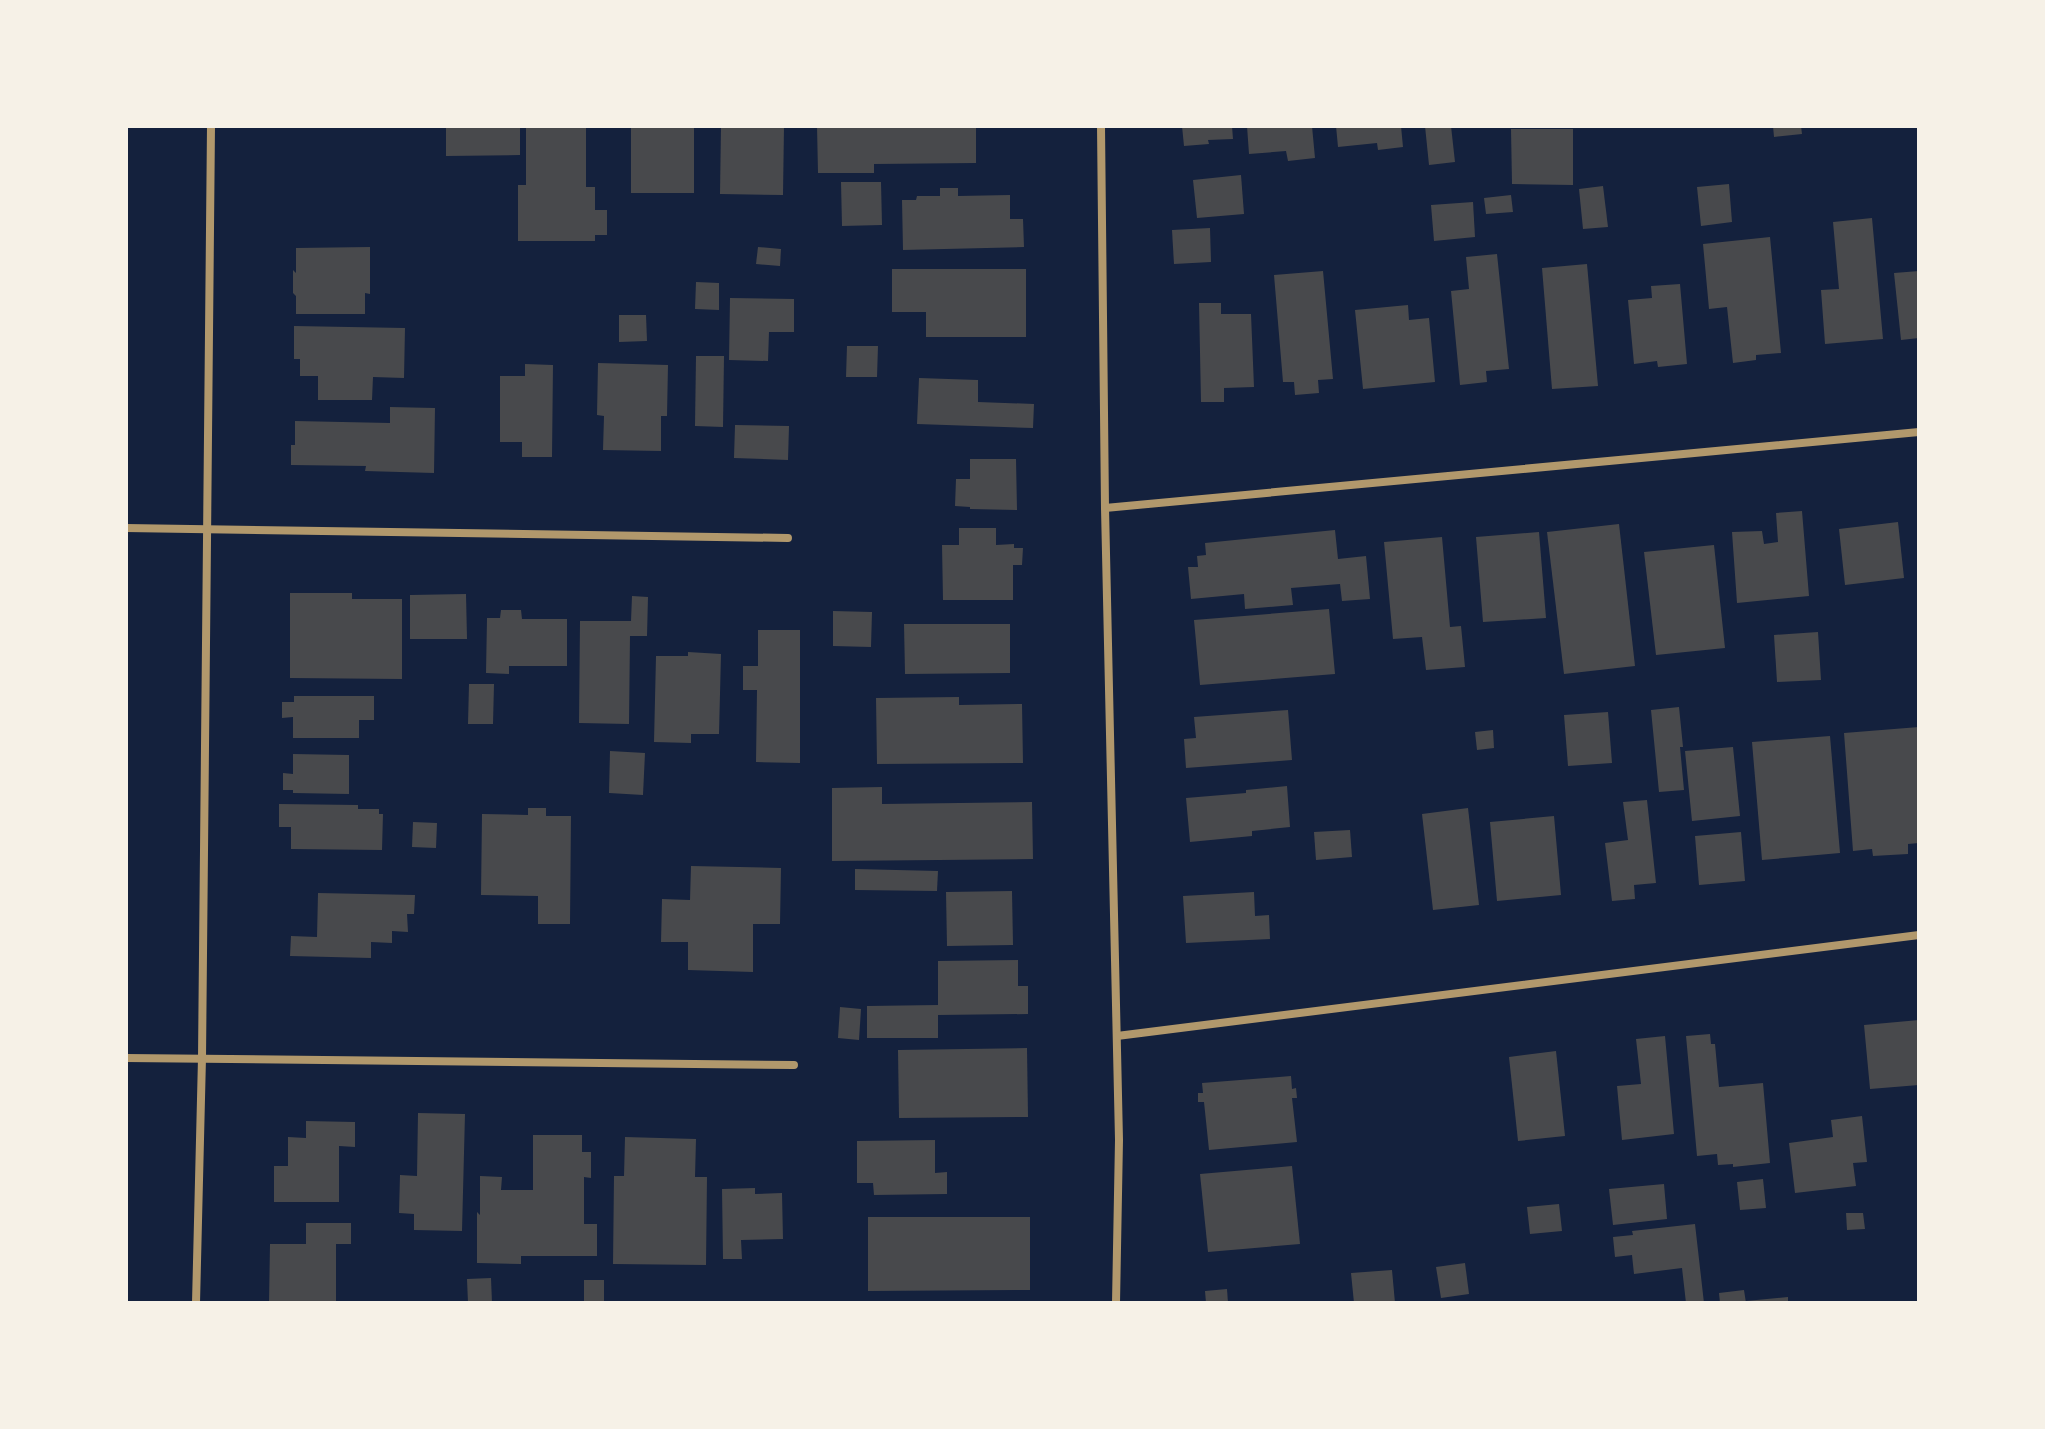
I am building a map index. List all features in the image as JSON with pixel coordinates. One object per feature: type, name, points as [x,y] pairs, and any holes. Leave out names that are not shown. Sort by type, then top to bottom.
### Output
[{"type":"street","points":[[196,1303],[202,1058],[211,126]]},
{"type":"street","points":[[1101,126],[1105,508],[1119,1140],[1116,1303]]},
{"type":"street","points":[[1105,508],[1919,432]]},
{"type":"street","points":[[126,528],[788,538]]},
{"type":"street","points":[[1117,1036],[1919,935]]},
{"type":"street","points":[[126,1058],[794,1065]]},
{"type":"building","points":[[446,126],[520,126],[520,155],[446,156]]},
{"type":"building","points":[[526,126],[586,126],[586,187],[595,187],[595,210],[607,210],[607,235],[595,235],[595,241],[518,241],[518,185],[526,185]]},
{"type":"building","points":[[631,126],[694,126],[694,193],[631,193]]},
{"type":"building","points":[[721,126],[784,126],[783,195],[720,194]]},
{"type":"building","points":[[817,126],[976,126],[976,163],[874,164],[874,173],[818,173]]},
{"type":"building","points":[[1182,126],[1232,126],[1233,139],[1208,140],[1209,144],[1184,146]]},
{"type":"building","points":[[1247,126],[1312,126],[1315,158],[1288,161],[1286,151],[1249,154]]},
{"type":"building","points":[[1336,126],[1401,126],[1403,147],[1378,150],[1377,143],[1338,147]]},
{"type":"building","points":[[1425,126],[1451,126],[1455,162],[1429,165]]},
{"type":"building","points":[[1773,126],[1801,126],[1802,134],[1774,137]]},
{"type":"building","points":[[1511,129],[1573,129],[1573,185],[1512,184]]},
{"type":"building","points":[[1241,175],[1244,214],[1197,218],[1193,180]]},
{"type":"building","points":[[841,182],[881,182],[882,225],[842,226]]},
{"type":"building","points":[[1729,184],[1732,222],[1701,226],[1697,187]]},
{"type":"building","points":[[1603,186],[1608,227],[1583,229],[1579,189]]},
{"type":"building","points":[[940,188],[958,188],[958,196],[1010,195],[1010,219],[1023,219],[1024,247],[903,250],[902,200],[916,200],[917,196],[940,196]]},
{"type":"building","points":[[1511,195],[1513,212],[1486,214],[1484,198]]},
{"type":"building","points":[[1473,202],[1475,237],[1434,241],[1431,205]]},
{"type":"building","points":[[1872,218],[1883,339],[1825,344],[1821,290],[1839,289],[1833,222]]},
{"type":"building","points":[[1210,228],[1211,262],[1174,264],[1172,230]]},
{"type":"building","points":[[1770,237],[1781,353],[1756,355],[1756,360],[1733,363],[1727,307],[1709,309],[1703,244]]},
{"type":"building","points":[[370,247],[370,294],[365,293],[365,314],[296,314],[293,270],[296,273],[296,248]]},
{"type":"building","points":[[758,247],[781,249],[780,266],[756,264]]},
{"type":"building","points":[[1497,254],[1509,369],[1486,371],[1487,382],[1460,385],[1451,291],[1469,289],[1466,257]]},
{"type":"building","points":[[1587,264],[1598,386],[1552,389],[1542,268]]},
{"type":"building","points":[[892,269],[1026,269],[1026,337],[926,337],[926,312],[892,312]]},
{"type":"building","points":[[1323,271],[1333,379],[1318,380],[1319,393],[1295,395],[1294,382],[1283,382],[1274,275]]},
{"type":"building","points":[[1919,271],[1919,338],[1901,340],[1894,273]]},
{"type":"building","points":[[696,282],[719,283],[719,310],[695,309]]},
{"type":"building","points":[[1680,284],[1687,364],[1658,367],[1657,361],[1634,364],[1628,300],[1652,298],[1651,286]]},
{"type":"building","points":[[730,298],[794,299],[794,332],[769,332],[768,361],[729,360]]},
{"type":"building","points":[[1199,303],[1221,303],[1221,314],[1251,314],[1254,387],[1224,388],[1224,402],[1201,402]]},
{"type":"building","points":[[1408,305],[1409,320],[1429,318],[1435,382],[1363,389],[1355,310]]},
{"type":"building","points":[[619,315],[646,315],[647,341],[619,342]]},
{"type":"building","points":[[294,326],[405,328],[404,378],[373,377],[372,400],[318,400],[318,376],[300,376],[300,359],[294,359]]},
{"type":"building","points":[[847,346],[878,346],[877,377],[846,377]]},
{"type":"building","points":[[696,356],[724,356],[723,427],[695,426]]},
{"type":"building","points":[[598,363],[668,365],[667,416],[661,416],[661,451],[603,450],[604,416],[597,415]]},
{"type":"building","points":[[525,364],[553,365],[552,457],[522,457],[522,442],[500,442],[500,376],[525,376]]},
{"type":"building","points":[[919,378],[978,380],[978,402],[1034,404],[1033,428],[917,424]]},
{"type":"building","points":[[390,407],[435,408],[434,473],[365,471],[366,466],[291,465],[295,421],[390,423]]},
{"type":"building","points":[[735,425],[789,426],[788,460],[734,458]]},
{"type":"building","points":[[970,459],[1016,459],[1017,510],[955,506],[956,479],[970,479]]},
{"type":"building","points":[[1802,511],[1809,596],[1737,603],[1732,532],[1762,531],[1764,544],[1778,542],[1776,513]]},
{"type":"building","points":[[1898,522],[1904,578],[1845,585],[1839,529]]},
{"type":"building","points":[[1619,524],[1635,666],[1564,674],[1547,532]]},
{"type":"building","points":[[959,528],[996,528],[996,545],[1014,544],[1014,548],[1023,548],[1022,565],[1013,565],[1013,600],[943,600],[942,545],[959,545]]},
{"type":"building","points":[[1335,530],[1338,559],[1366,556],[1370,599],[1342,601],[1340,584],[1291,588],[1293,605],[1245,609],[1244,594],[1191,599],[1188,567],[1198,567],[1197,556],[1206,555],[1205,543]]},
{"type":"building","points":[[1539,532],[1546,618],[1483,622],[1476,537]]},
{"type":"building","points":[[1442,537],[1450,627],[1461,626],[1465,667],[1426,670],[1422,637],[1393,639],[1384,542]]},
{"type":"building","points":[[1714,545],[1725,648],[1656,655],[1644,552]]},
{"type":"building","points":[[290,593],[352,593],[352,599],[402,599],[402,679],[290,678]]},
{"type":"building","points":[[466,594],[467,639],[410,639],[410,595]]},
{"type":"building","points":[[632,596],[648,597],[647,636],[630,636],[629,724],[579,723],[580,621],[631,621]]},
{"type":"building","points":[[1329,609],[1335,674],[1200,685],[1194,620]]},
{"type":"building","points":[[501,610],[521,610],[522,619],[567,619],[567,666],[509,666],[509,674],[486,673],[487,618],[500,618]]},
{"type":"building","points":[[833,611],[872,612],[871,647],[833,646]]},
{"type":"building","points":[[904,624],[1010,624],[1010,673],[905,674]]},
{"type":"building","points":[[758,630],[800,630],[800,763],[756,762],[757,690],[743,690],[743,666],[758,666]]},
{"type":"building","points":[[1818,632],[1821,680],[1777,682],[1774,635]]},
{"type":"building","points":[[688,652],[721,654],[719,734],[691,734],[691,743],[654,742],[656,656],[688,656]]},
{"type":"building","points":[[469,684],[494,684],[493,724],[468,724]]},
{"type":"building","points":[[294,696],[374,696],[374,720],[359,720],[359,738],[293,738],[293,717],[282,718],[282,702],[294,702]]},
{"type":"building","points":[[959,697],[959,705],[1022,704],[1023,763],[877,764],[876,698]]},
{"type":"building","points":[[1679,707],[1684,790],[1659,792],[1651,710]]},
{"type":"building","points":[[1288,710],[1292,760],[1186,768],[1184,739],[1196,738],[1194,717]]},
{"type":"building","points":[[1608,712],[1612,763],[1568,766],[1564,715]]},
{"type":"building","points":[[1919,727],[1919,843],[1908,844],[1908,854],[1873,856],[1872,849],[1853,851],[1844,733]]},
{"type":"building","points":[[1493,730],[1494,748],[1477,750],[1475,732]]},
{"type":"building","points":[[1830,736],[1840,853],[1762,860],[1752,742]]},
{"type":"building","points":[[1733,747],[1740,816],[1692,821],[1685,751]]},
{"type":"building","points":[[610,751],[645,753],[643,795],[609,793]]},
{"type":"building","points":[[293,754],[349,755],[349,794],[283,790],[283,773],[293,774]]},
{"type":"building","points":[[1287,786],[1290,827],[1252,831],[1252,836],[1190,842],[1186,798]]},
{"type":"building","points":[[882,787],[882,804],[1032,802],[1033,859],[832,861],[832,788]]},
{"type":"building","points":[[1647,800],[1656,883],[1634,885],[1635,899],[1612,901],[1605,843],[1628,840],[1623,802]]},
{"type":"building","points":[[279,804],[358,805],[358,809],[379,809],[379,814],[383,814],[382,850],[291,849],[291,827],[279,827]]},
{"type":"building","points":[[528,808],[546,808],[546,816],[571,816],[570,924],[538,924],[538,896],[481,895],[482,814],[528,815]]},
{"type":"building","points":[[1468,808],[1479,905],[1433,910],[1422,814]]},
{"type":"building","points":[[1554,816],[1561,895],[1497,901],[1490,822]]},
{"type":"building","points":[[413,822],[437,823],[436,848],[412,847]]},
{"type":"building","points":[[1350,830],[1352,857],[1316,860],[1314,832]]},
{"type":"building","points":[[1741,832],[1745,881],[1699,885],[1695,836]]},
{"type":"building","points":[[691,866],[781,868],[780,924],[753,924],[753,972],[688,970],[688,942],[661,942],[662,899],[690,900]]},
{"type":"building","points":[[855,869],[938,871],[937,891],[855,890]]},
{"type":"building","points":[[1012,891],[1013,945],[947,946],[946,892]]},
{"type":"building","points":[[1254,892],[1255,916],[1269,915],[1270,939],[1186,943],[1183,896]]},
{"type":"building","points":[[318,893],[415,895],[414,914],[407,914],[408,932],[392,931],[392,943],[371,942],[371,958],[290,956],[291,936],[317,937]]},
{"type":"building","points":[[1018,960],[1018,986],[1028,986],[1028,1014],[938,1015],[938,1038],[867,1038],[867,1006],[938,1005],[938,961]]},
{"type":"building","points":[[840,1007],[861,1009],[859,1040],[838,1038]]},
{"type":"building","points":[[1919,1020],[1919,1085],[1870,1089],[1864,1025]]},
{"type":"building","points":[[1710,1034],[1711,1044],[1715,1044],[1719,1087],[1763,1083],[1770,1163],[1733,1167],[1733,1164],[1718,1165],[1717,1154],[1697,1156],[1686,1036]]},
{"type":"building","points":[[1665,1036],[1674,1134],[1622,1140],[1617,1086],[1641,1084],[1636,1039]]},
{"type":"building","points":[[1027,1048],[1028,1117],[899,1118],[898,1050]]},
{"type":"building","points":[[1556,1051],[1565,1136],[1518,1141],[1509,1057]]},
{"type":"building","points":[[1291,1076],[1292,1089],[1296,1088],[1297,1098],[1292,1098],[1297,1142],[1209,1150],[1204,1102],[1198,1102],[1198,1093],[1203,1093],[1202,1083]]},
{"type":"building","points":[[418,1113],[465,1114],[462,1231],[414,1230],[414,1214],[399,1213],[400,1175],[417,1176]]},
{"type":"building","points":[[1862,1116],[1867,1162],[1853,1163],[1856,1186],[1795,1193],[1789,1143],[1833,1137],[1831,1120]]},
{"type":"building","points":[[306,1121],[355,1122],[355,1147],[339,1146],[339,1202],[274,1202],[274,1166],[288,1166],[288,1137],[306,1138]]},
{"type":"building","points":[[533,1135],[582,1135],[582,1152],[591,1152],[591,1178],[584,1177],[584,1224],[597,1224],[597,1256],[521,1256],[521,1264],[477,1263],[480,1176],[502,1177],[501,1190],[533,1190]]},
{"type":"building","points":[[625,1137],[696,1139],[695,1177],[707,1177],[706,1265],[613,1264],[614,1176],[624,1176]]},
{"type":"building","points":[[935,1140],[935,1173],[947,1172],[947,1194],[874,1195],[873,1183],[857,1183],[857,1141]]},
{"type":"building","points":[[1292,1166],[1300,1244],[1208,1252],[1200,1174]]},
{"type":"building","points":[[1763,1179],[1766,1208],[1740,1210],[1737,1182]]},
{"type":"building","points":[[1664,1184],[1667,1219],[1613,1225],[1609,1189]]},
{"type":"building","points":[[755,1188],[755,1194],[782,1193],[783,1239],[741,1240],[742,1259],[723,1259],[722,1189]]},
{"type":"building","points":[[1559,1204],[1562,1231],[1530,1234],[1527,1207]]},
{"type":"building","points":[[1846,1213],[1863,1213],[1865,1229],[1847,1230]]},
{"type":"building","points":[[868,1217],[1030,1217],[1030,1290],[868,1291]]},
{"type":"building","points":[[306,1223],[351,1223],[351,1244],[336,1244],[336,1303],[269,1303],[270,1244],[306,1244]]},
{"type":"building","points":[[1695,1224],[1704,1303],[1686,1303],[1682,1268],[1634,1274],[1632,1255],[1615,1257],[1613,1237],[1633,1235],[1632,1231]]},
{"type":"building","points":[[1465,1263],[1469,1294],[1441,1298],[1436,1267]]},
{"type":"building","points":[[1392,1270],[1395,1303],[1354,1303],[1351,1273]]},
{"type":"building","points":[[491,1278],[492,1303],[468,1303],[467,1279]]},
{"type":"building","points":[[584,1280],[604,1280],[604,1303],[584,1303]]},
{"type":"building","points":[[1227,1289],[1228,1303],[1206,1303],[1205,1291]]},
{"type":"building","points":[[1744,1290],[1746,1303],[1720,1303],[1719,1293]]},
{"type":"building","points":[[1788,1297],[1788,1303],[1746,1301]]}]
